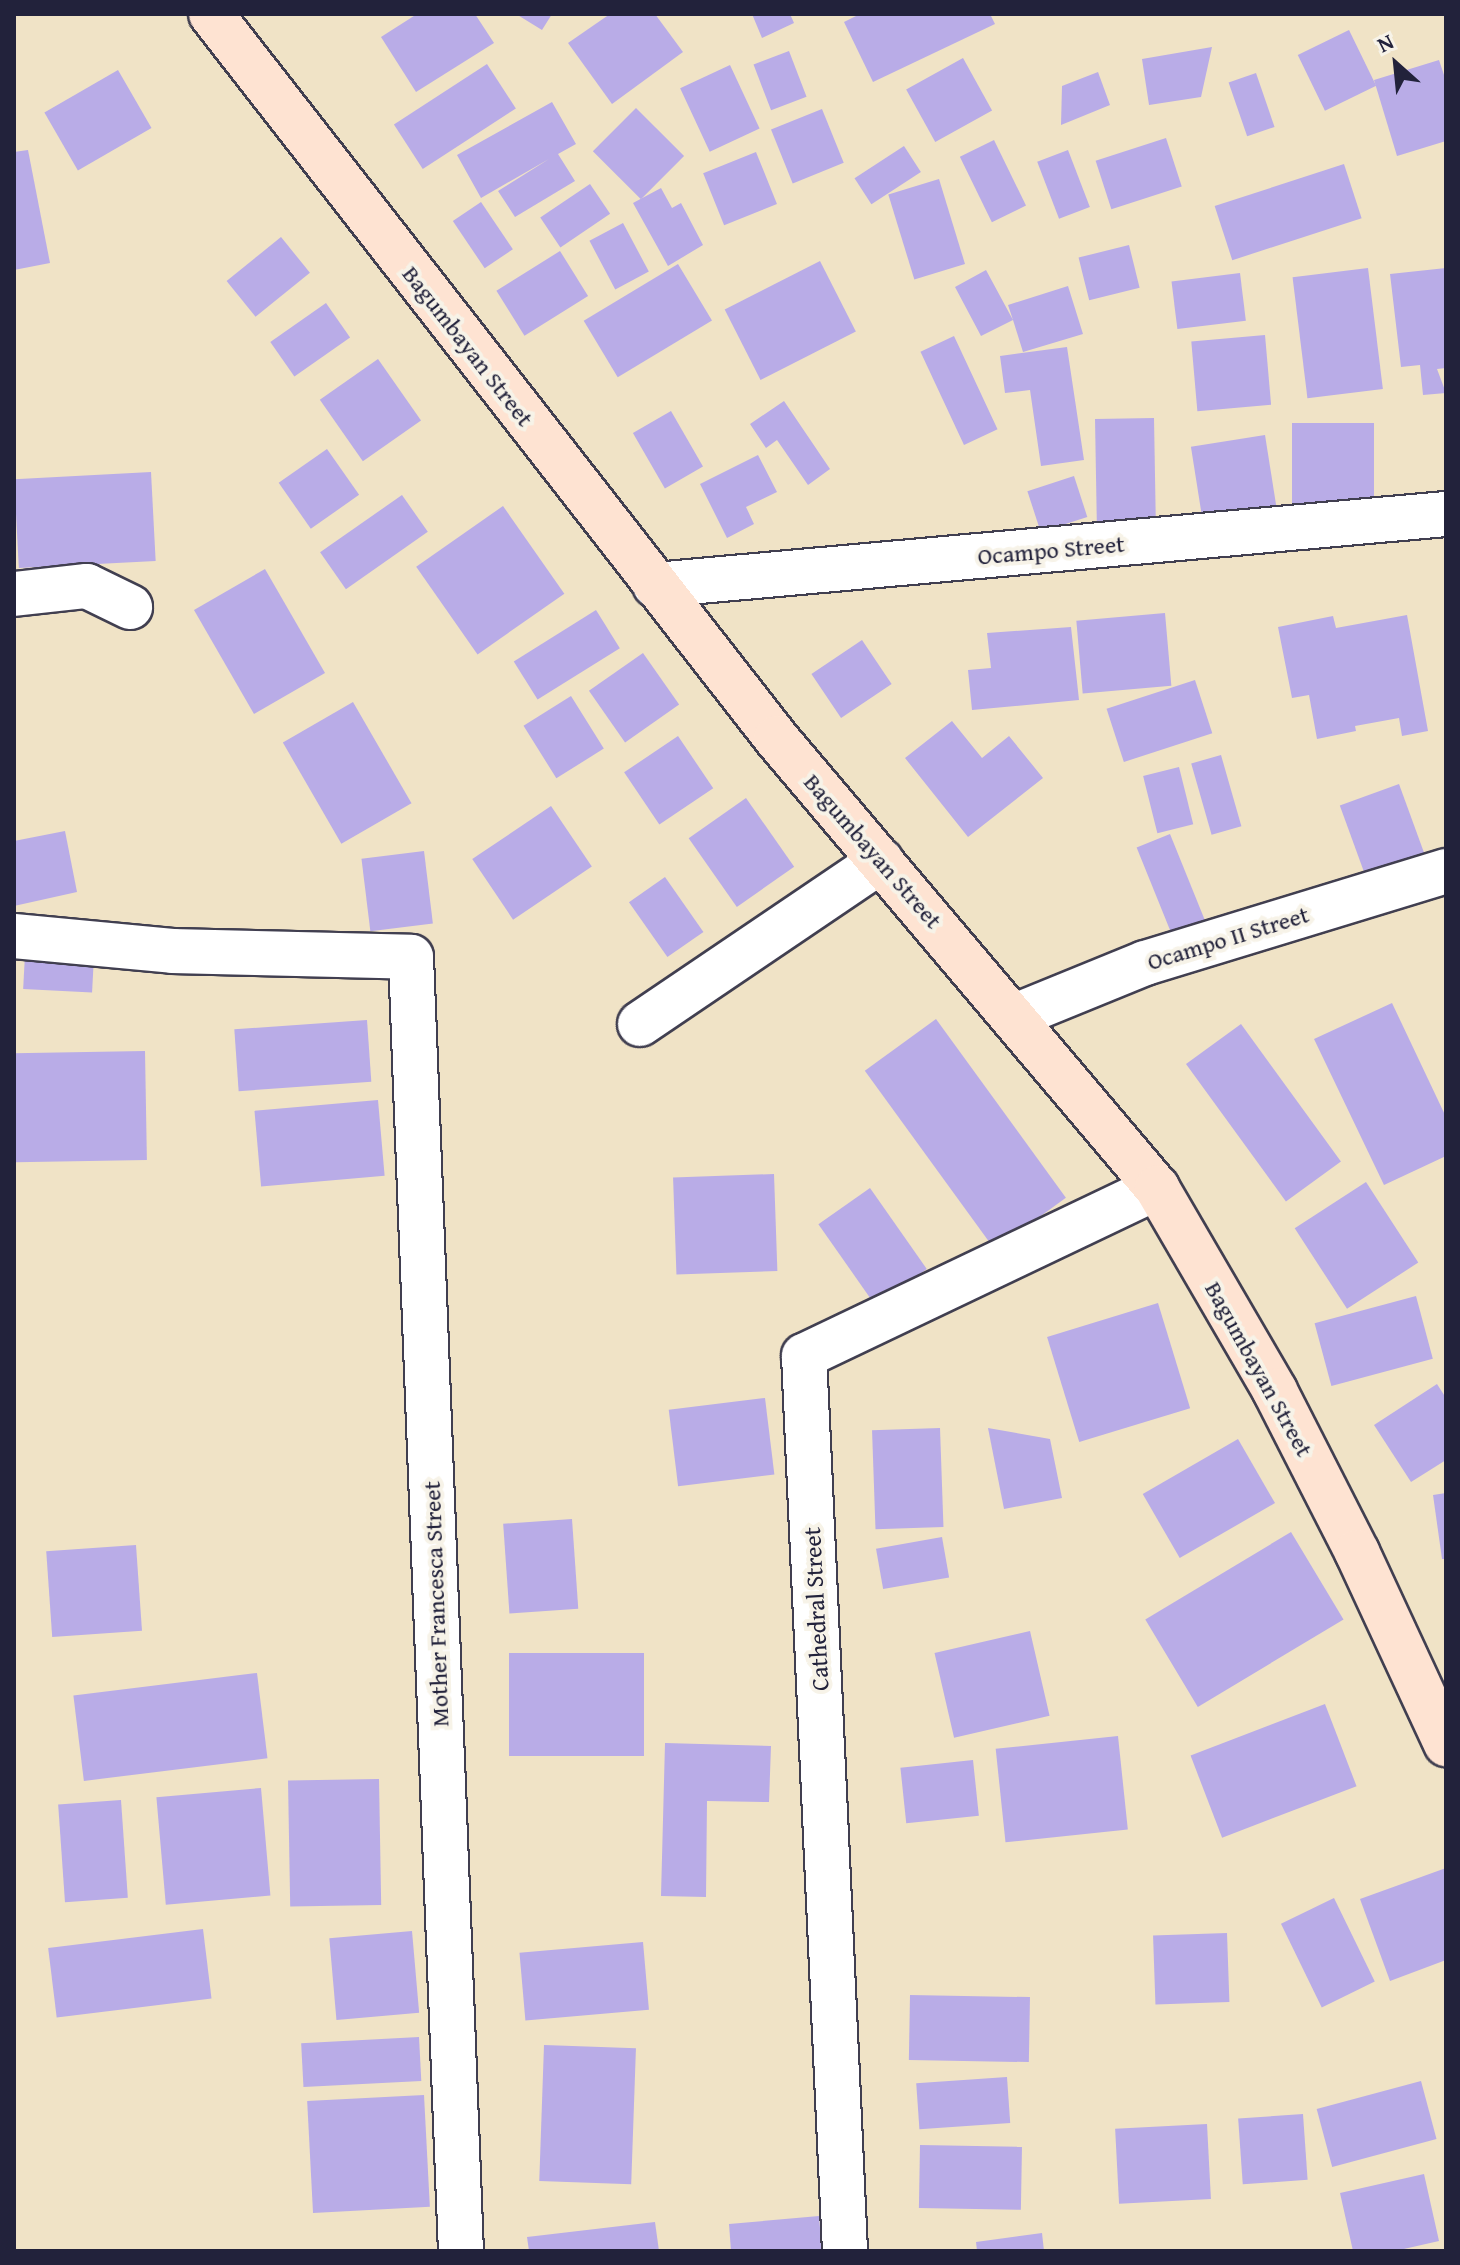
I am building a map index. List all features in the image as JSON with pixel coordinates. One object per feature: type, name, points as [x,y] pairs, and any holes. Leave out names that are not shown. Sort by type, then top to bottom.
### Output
[{"type":"main road","name":"Bagumbayan Street","points":[[211,14],[776,738],[1015,1016],[1157,1188],[1275,1391],[1357,1552],[1446,1744]]},
{"type":"street","name":"Ocampo Street","points":[[655,585],[1446,514]]},
{"type":"street","points":[[14,594],[87,586],[130,607]]},
{"type":"street","points":[[640,1024],[881,861]]},
{"type":"street","name":"Ocampo Ⅱ Street","points":[[1015,1016],[1145,963],[1446,871]]},
{"type":"street","name":"Mother Francesca Street","points":[[14,936],[172,951],[411,957],[461,2251]]},
{"type":"street","name":"Cathedral Street","points":[[845,2251],[804,1356],[1157,1188]]},
{"type":"building","points":[[417,14],[475,14],[494,43],[416,92],[381,37]]},
{"type":"building","points":[[516,14],[552,14],[542,30]]},
{"type":"building","points":[[610,14],[655,14],[683,52],[612,104],[568,43]]},
{"type":"building","points":[[752,14],[790,14],[794,23],[762,38]]},
{"type":"building","points":[[860,14],[990,14],[995,24],[873,82],[844,22]]},
{"type":"building","points":[[1349,30],[1376,86],[1325,111],[1298,55]]},
{"type":"building","points":[[1212,47],[1201,97],[1149,105],[1142,59]]},
{"type":"building","points":[[789,51],[807,97],[771,110],[754,65]]},
{"type":"building","points":[[963,58],[992,110],[935,142],[906,90]]},
{"type":"building","points":[[1439,60],[1446,81],[1446,141],[1397,156],[1374,80]]},
{"type":"building","points":[[487,64],[516,108],[423,169],[394,124]]},
{"type":"building","points":[[730,65],[760,128],[710,152],[680,88]]},
{"type":"building","points":[[118,70],[152,128],[78,171],[44,112]]},
{"type":"building","points":[[1098,72],[1110,105],[1061,125],[1062,86]]},
{"type":"building","points":[[1256,73],[1275,127],[1247,136],[1229,82]]},
{"type":"building","points":[[552,102],[576,144],[558,154],[575,181],[515,217],[498,191],[549,159],[481,198],[457,155]]},
{"type":"building","points":[[636,108],[684,156],[641,199],[593,151]]},
{"type":"building","points":[[822,109],[844,163],[793,183],[771,130]]},
{"type":"building","points":[[1166,138],[1182,187],[1111,209],[1096,161]]},
{"type":"building","points":[[994,140],[1026,206],[992,222],[960,157]]},
{"type":"building","points":[[904,146],[921,172],[871,204],[855,178]]},
{"type":"building","points":[[28,150],[50,263],[14,270],[14,152]]},
{"type":"building","points":[[1068,150],[1090,207],[1059,219],[1037,162]]},
{"type":"building","points":[[756,152],[777,204],[724,225],[703,173]]},
{"type":"building","points":[[1344,164],[1362,218],[1232,260],[1215,206]]},
{"type":"building","points":[[939,179],[965,264],[914,280],[888,194]]},
{"type":"building","points":[[590,184],[610,214],[560,247],[540,218]]},
{"type":"building","points":[[661,188],[672,208],[681,203],[703,245],[668,266],[633,203]]},
{"type":"building","points":[[481,202],[513,249],[485,268],[453,221]]},
{"type":"building","points":[[623,223],[649,272],[615,289],[589,241]]},
{"type":"building","points":[[281,237],[310,273],[256,317],[227,281]]},
{"type":"building","points":[[1129,245],[1140,288],[1089,300],[1079,258]]},
{"type":"building","points":[[560,251],[588,296],[524,336],[496,291]]},
{"type":"building","points":[[820,261],[856,331],[761,380],[725,310]]},
{"type":"building","points":[[678,264],[712,321],[618,377],[584,321]]},
{"type":"building","points":[[1368,268],[1383,389],[1307,398],[1293,277]]},
{"type":"building","points":[[1446,268],[1446,368],[1437,369],[1446,393],[1423,395],[1420,365],[1401,367],[1390,274]]},
{"type":"building","points":[[986,270],[1013,320],[981,336],[955,287]]},
{"type":"building","points":[[1240,273],[1246,321],[1177,329],[1172,281]]},
{"type":"building","points":[[1068,286],[1083,334],[1023,352],[1008,305]]},
{"type":"building","points":[[326,303],[350,337],[294,376],[270,342]]},
{"type":"building","points":[[1265,335],[1271,405],[1197,411],[1191,341]]},
{"type":"building","points":[[954,336],[998,429],[964,445],[920,352]]},
{"type":"building","points":[[1067,347],[1084,460],[1041,466],[1030,390],[1005,393],[1000,356]]},
{"type":"building","points":[[378,359],[421,420],[363,461],[320,400]]},
{"type":"building","points":[[784,401],[830,469],[808,485],[777,440],[766,448],[750,424]]},
{"type":"building","points":[[671,411],[703,466],[665,488],[633,433]]},
{"type":"building","points":[[1154,418],[1156,524],[1097,525],[1095,419]]},
{"type":"building","points":[[1292,423],[1374,423],[1374,509],[1292,509]]},
{"type":"building","points":[[1265,435],[1277,508],[1202,520],[1191,447]]},
{"type":"building","points":[[327,449],[359,495],[311,529],[279,483]]},
{"type":"building","points":[[758,455],[777,492],[746,507],[754,524],[727,538],[700,484]]},
{"type":"building","points":[[151,472],[156,561],[19,568],[14,479]]},
{"type":"building","points":[[1074,476],[1087,517],[1041,532],[1027,491]]},
{"type":"building","points":[[402,495],[428,532],[346,589],[320,552]]},
{"type":"building","points":[[503,506],[564,594],[478,654],[416,567]]},
{"type":"building","points":[[265,569],[325,673],[254,714],[194,610]]},
{"type":"building","points":[[596,610],[620,648],[538,700],[514,661]]},
{"type":"building","points":[[1165,613],[1171,686],[1083,693],[1076,621]]},
{"type":"building","points":[[1407,615],[1428,731],[1402,736],[1399,718],[1355,726],[1356,731],[1317,739],[1309,695],[1292,698],[1278,627],[1333,616],[1336,628]]},
{"type":"building","points":[[1071,627],[1079,700],[972,710],[968,670],[991,668],[987,633]]},
{"type":"building","points":[[862,640],[892,684],[841,718],[811,674]]},
{"type":"building","points":[[643,653],[679,705],[625,742],[589,691]]},
{"type":"building","points":[[1195,680],[1212,733],[1124,762],[1107,709]]},
{"type":"building","points":[[571,696],[604,749],[556,778],[524,726]]},
{"type":"building","points":[[353,702],[412,803],[341,844],[283,742]]},
{"type":"building","points":[[952,721],[982,758],[1009,736],[1043,778],[968,837],[905,758]]},
{"type":"building","points":[[678,736],[713,788],[659,825],[624,772]]},
{"type":"building","points":[[1221,755],[1241,826],[1212,835],[1191,764]]},
{"type":"building","points":[[1179,767],[1193,824],[1157,833],[1143,776]]},
{"type":"building","points":[[1399,784],[1430,869],[1371,890],[1340,806]]},
{"type":"building","points":[[746,798],[794,867],[737,907],[689,838]]},
{"type":"building","points":[[551,806],[592,867],[513,920],[472,859]]},
{"type":"building","points":[[65,831],[77,892],[14,906],[14,841]]},
{"type":"building","points":[[1170,834],[1209,931],[1176,945],[1137,847]]},
{"type":"building","points":[[424,851],[433,923],[370,931],[361,859]]},
{"type":"building","points":[[665,877],[703,932],[667,957],[629,902]]},
{"type":"building","points":[[25,954],[94,958],[92,993],[23,989]]},
{"type":"building","points":[[1392,1003],[1446,1117],[1446,1156],[1384,1185],[1314,1039]]},
{"type":"building","points":[[936,1019],[1066,1198],[995,1250],[865,1071]]},
{"type":"building","points":[[367,1020],[371,1082],[239,1091],[234,1029]]},
{"type":"building","points":[[1241,1024],[1341,1162],[1286,1202],[1186,1064]]},
{"type":"building","points":[[145,1051],[147,1160],[16,1162],[14,1053]]},
{"type":"building","points":[[378,1100],[385,1176],[261,1187],[254,1111]]},
{"type":"building","points":[[774,1174],[777,1271],[676,1274],[673,1178]]},
{"type":"building","points":[[1366,1182],[1418,1263],[1347,1309],[1295,1228]]},
{"type":"building","points":[[870,1188],[927,1269],[875,1305],[818,1224]]},
{"type":"building","points":[[1416,1296],[1433,1359],[1331,1386],[1315,1323]]},
{"type":"building","points":[[1158,1303],[1190,1408],[1079,1442],[1047,1337]]},
{"type":"building","points":[[1437,1384],[1446,1398],[1446,1460],[1411,1482],[1374,1425]]},
{"type":"building","points":[[765,1398],[774,1474],[678,1486],[669,1410]]},
{"type":"building","points":[[940,1428],[943,1527],[875,1529],[872,1430]]},
{"type":"building","points":[[988,1428],[1050,1439],[1062,1498],[1004,1509]]},
{"type":"building","points":[[1238,1439],[1275,1503],[1180,1558],[1143,1494]]},
{"type":"building","points":[[1446,1493],[1446,1559],[1442,1559],[1433,1495]]},
{"type":"building","points":[[572,1519],[578,1609],[509,1614],[503,1524]]},
{"type":"building","points":[[1291,1532],[1344,1619],[1198,1707],[1145,1620]]},
{"type":"building","points":[[942,1537],[949,1577],[883,1589],[876,1549]]},
{"type":"building","points":[[136,1545],[142,1631],[52,1637],[46,1551]]},
{"type":"building","points":[[1030,1631],[1050,1716],[954,1738],[935,1653]]},
{"type":"building","points":[[509,1653],[644,1653],[644,1756],[509,1756]]},
{"type":"building","points":[[257,1673],[267,1758],[84,1781],[73,1696]]},
{"type":"building","points":[[1325,1704],[1357,1786],[1222,1838],[1191,1756]]},
{"type":"building","points":[[1118,1736],[1128,1829],[1005,1842],[996,1749]]},
{"type":"building","points":[[665,1743],[771,1746],[769,1802],[707,1801],[706,1897],[661,1896]]},
{"type":"building","points":[[973,1760],[979,1816],[906,1823],[900,1768]]},
{"type":"building","points":[[379,1779],[381,1905],[290,1907],[288,1781]]},
{"type":"building","points":[[261,1788],[270,1896],[166,1905],[156,1797]]},
{"type":"building","points":[[121,1800],[128,1898],[65,1902],[58,1804]]},
{"type":"building","points":[[1446,1868],[1446,1960],[1390,1981],[1360,1899]]},
{"type":"building","points":[[1334,1898],[1375,1982],[1322,2007],[1281,1924]]},
{"type":"building","points":[[203,1929],[212,1998],[57,2017],[48,1948]]},
{"type":"building","points":[[412,1931],[419,2013],[336,2020],[329,1938]]},
{"type":"building","points":[[1227,1933],[1229,2002],[1155,2005],[1153,1936]]},
{"type":"building","points":[[643,1942],[649,2010],[525,2021],[519,1953]]},
{"type":"building","points":[[910,1995],[1030,1997],[1029,2062],[909,2060]]},
{"type":"building","points":[[419,2037],[421,2081],[303,2087],[301,2043]]},
{"type":"building","points":[[544,2045],[636,2048],[631,2184],[539,2181]]},
{"type":"building","points":[[1007,2077],[1010,2123],[919,2129],[916,2083]]},
{"type":"building","points":[[1421,2081],[1437,2139],[1332,2167],[1317,2109]]},
{"type":"building","points":[[424,2095],[430,2207],[313,2213],[307,2101]]},
{"type":"building","points":[[1303,2114],[1308,2180],[1243,2184],[1238,2119]]},
{"type":"building","points":[[1207,2124],[1211,2199],[1119,2204],[1115,2129]]},
{"type":"building","points":[[920,2145],[1022,2147],[1021,2210],[919,2208]]},
{"type":"building","points":[[1424,2174],[1439,2241],[1395,2251],[1353,2251],[1340,2193]]},
{"type":"building","points":[[819,2216],[822,2251],[731,2251],[729,2224]]},
{"type":"building","points":[[655,2222],[659,2251],[529,2251],[527,2237]]},
{"type":"building","points":[[1042,2233],[1044,2251],[977,2251],[976,2242]]}]
